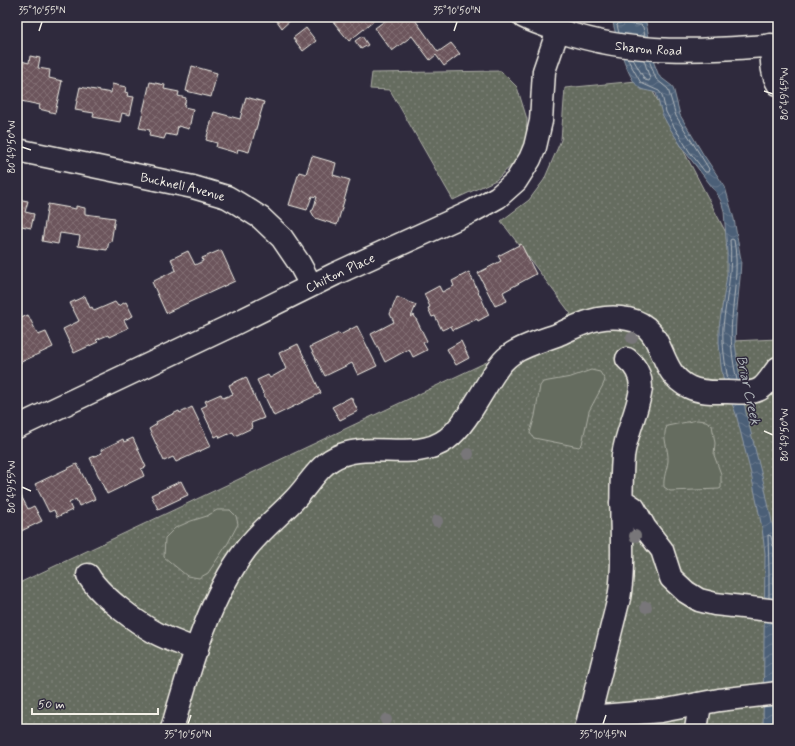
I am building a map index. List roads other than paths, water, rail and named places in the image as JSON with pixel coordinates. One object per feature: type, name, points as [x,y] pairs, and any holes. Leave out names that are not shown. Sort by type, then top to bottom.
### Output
[{"type":"street","name":"Sharon Road","points":[[524,17],[558,30],[606,44],[644,49],[690,50],[774,45]]},
{"type":"street","name":"Chilton Place","points":[[17,427],[228,327],[311,285],[485,205],[498,197],[511,185],[530,159],[539,134],[542,121],[544,71],[558,30]]},
{"type":"street","points":[[774,45],[772,67],[778,84]]},
{"type":"street","name":"Bucknell Avenue","points":[[17,150],[193,187],[226,197],[248,209],[282,238],[299,263],[311,285]]},
{"type":"street","points":[[172,729],[197,650],[221,590],[236,564],[247,548],[296,498],[319,470],[335,457],[347,453],[365,451],[413,451],[426,448],[447,439],[456,430],[501,364],[515,352],[591,321],[606,318],[630,320],[641,323],[648,328],[654,336],[672,372],[688,387],[698,390],[714,392],[751,391],[760,389],[778,368]]},
{"type":"street","points":[[627,359],[636,368],[640,377],[641,386],[637,407],[625,446],[621,503],[623,552],[621,586],[588,723],[719,700],[778,693]]},
{"type":"street","points":[[621,503],[628,504],[634,508],[645,528],[661,547],[669,574],[681,589],[692,596],[724,606],[778,611]]},
{"type":"street","points":[[88,575],[99,590],[140,623],[160,635],[197,650]]},
{"type":"street","points":[[696,729],[699,711],[698,704]]},
{"type":"water","points":[[612,18],[646,22],[654,63],[659,76],[672,86],[680,115],[725,187],[734,219],[741,260],[735,343],[746,413],[764,484],[776,541],[778,560],[773,686],[773,717],[775,729],[763,729],[765,553],[762,528],[751,474],[736,414],[724,383],[721,366],[719,327],[727,275],[724,211],[716,192],[686,153],[669,127],[662,114],[656,93],[641,89],[631,77],[622,56]]},
{"type":"water label","name":"Briar Creek","points":[[749,390]]}]
